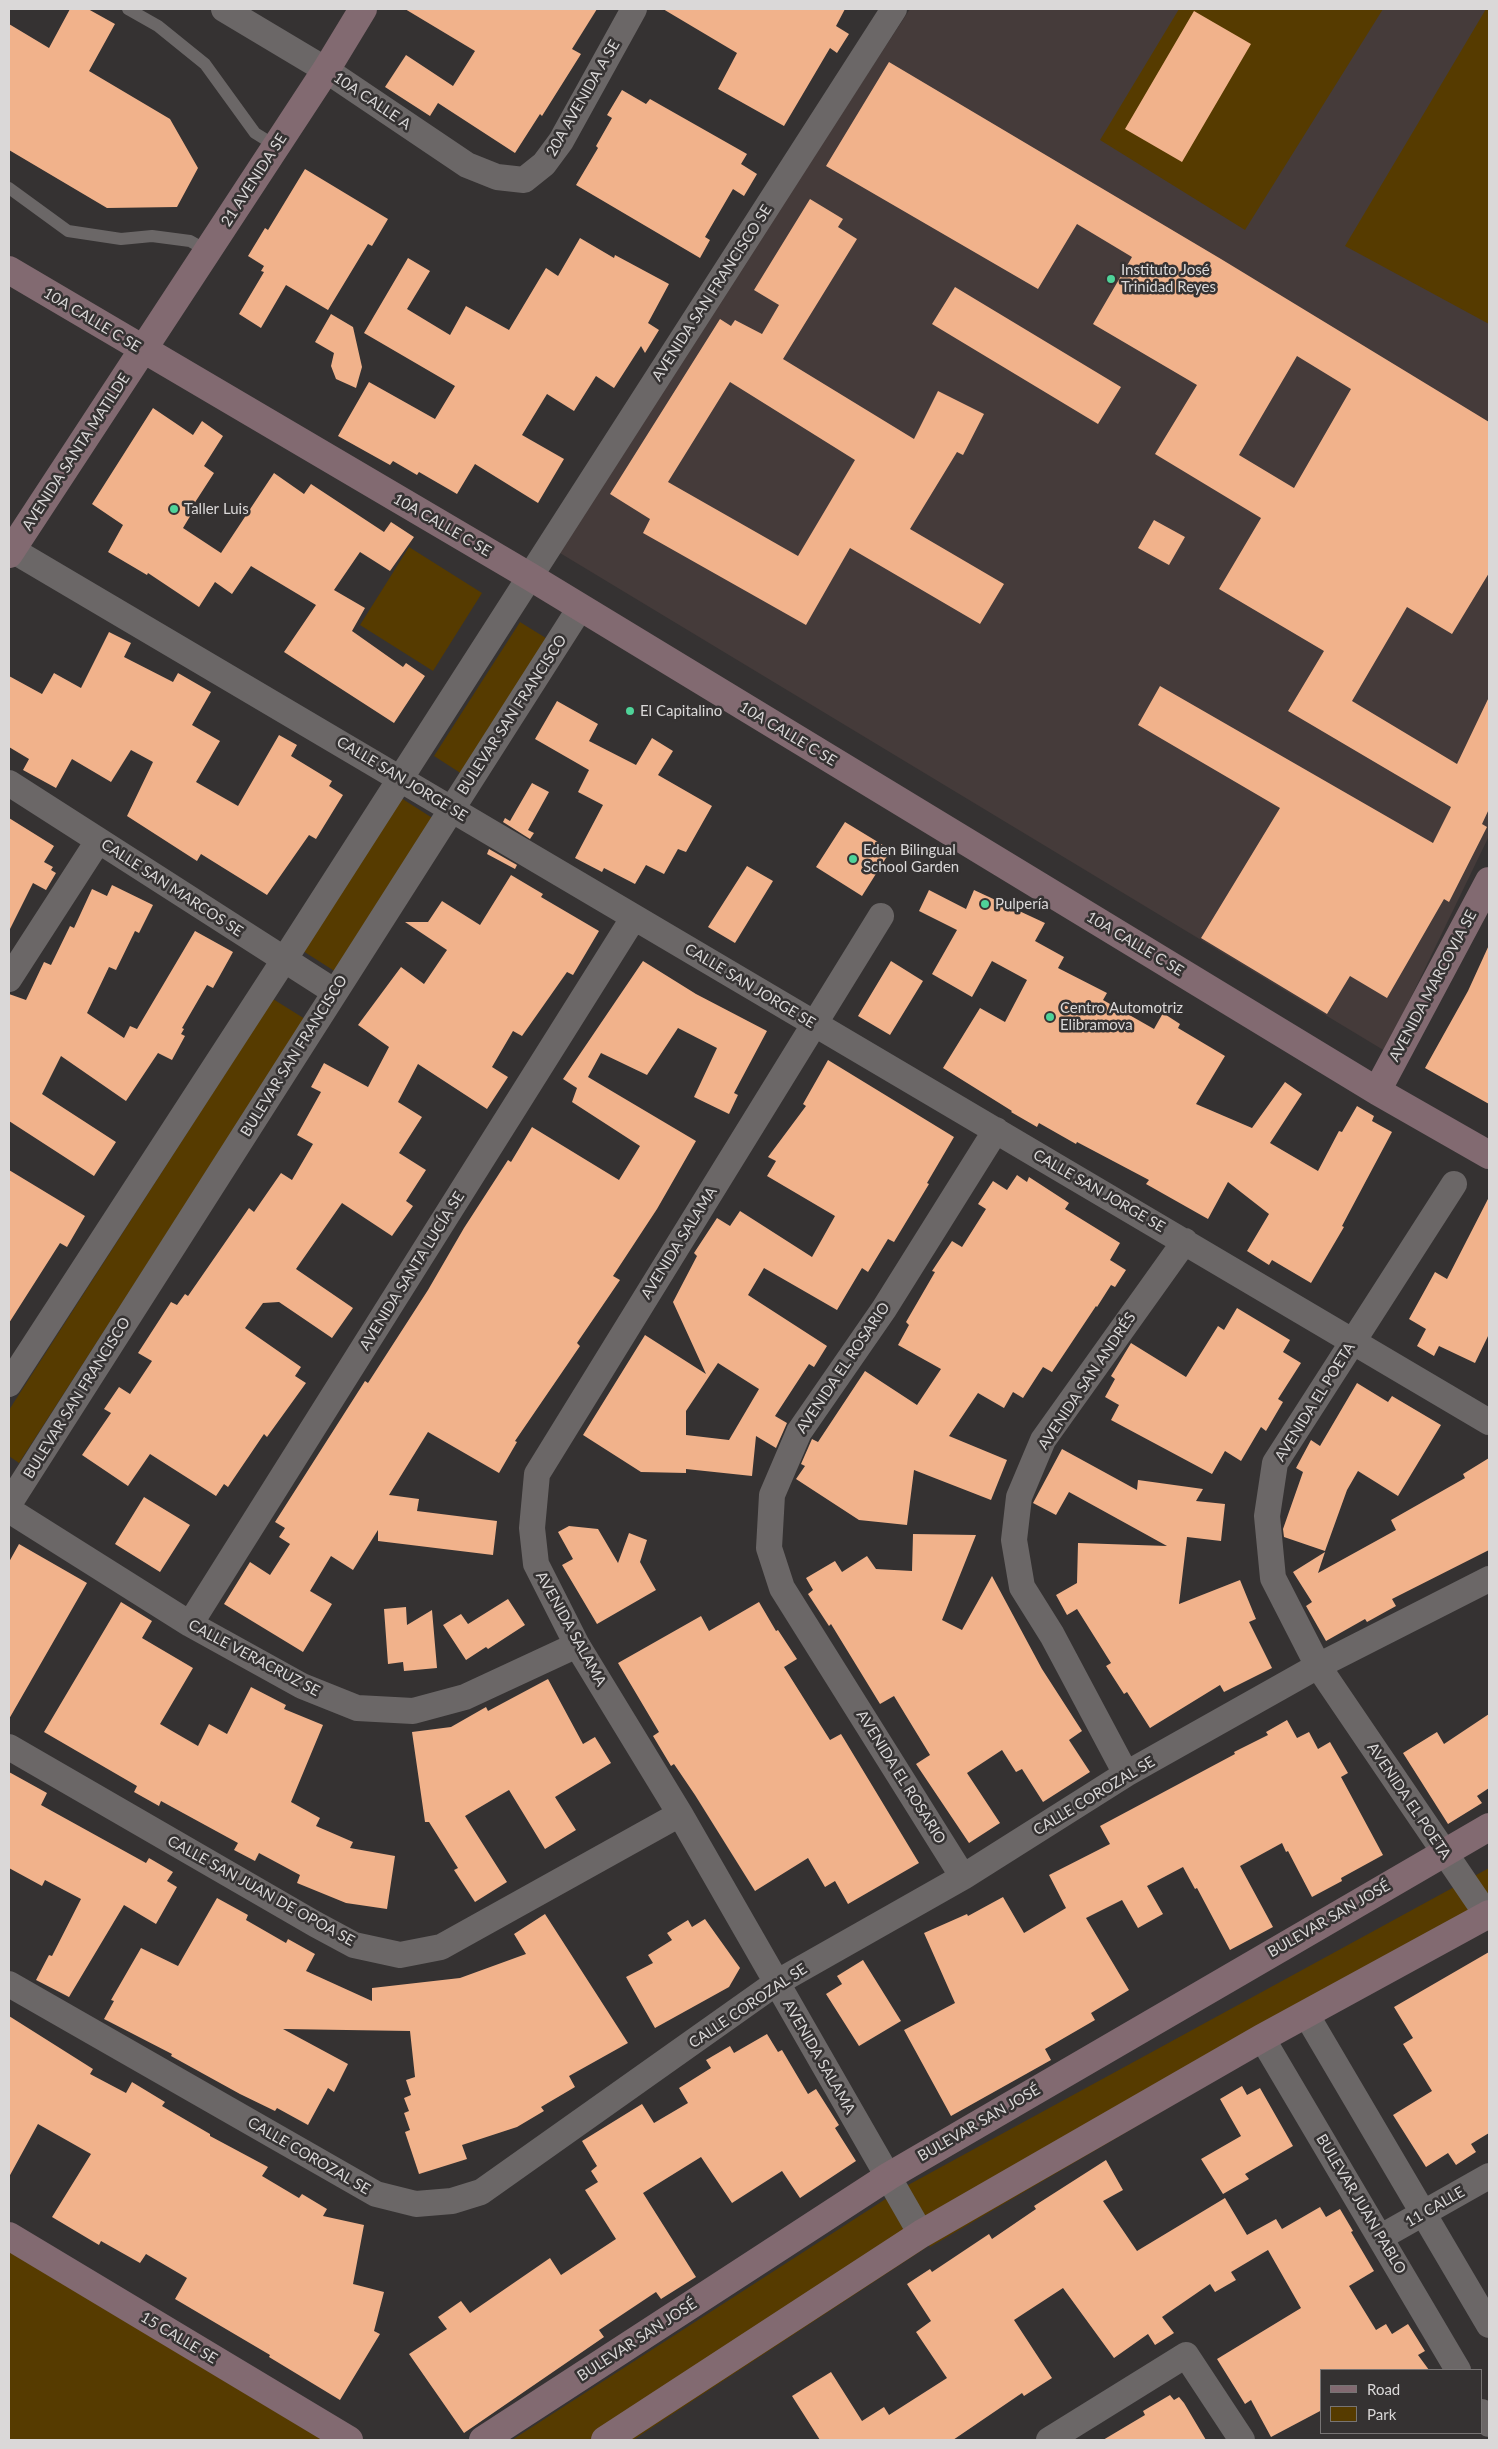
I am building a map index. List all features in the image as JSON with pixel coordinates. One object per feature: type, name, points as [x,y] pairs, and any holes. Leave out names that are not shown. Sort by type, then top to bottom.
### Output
[{"type":"street","name":"10A CALLE A","points":[[224,9],[326,70],[467,165],[497,177],[524,180]]},
{"type":"street","name":"21 AVENIDA SE","points":[[143,350],[326,70],[363,9]]},
{"type":"street","name":"20A AVENIDA A SE","points":[[524,180],[544,164],[561,141],[634,9]]},
{"type":"street","name":"AVENIDA SAN FRANCISCO SE","points":[[529,576],[894,9]]},
{"type":"street","name":"10A CALLE C SE","points":[[9,270],[529,576],[1377,1091],[1489,1155]]},
{"type":"street","name":"AVENIDA SANTA MATILDE","points":[[10,551],[143,350]]},
{"type":"street","name":"CALLE SAN JORGE SE","points":[[10,551],[400,778],[1489,1422]]},
{"type":"street","points":[[9,1384],[284,960],[529,576]]},
{"type":"street","name":"BULEVAR SAN FRANCISCO","points":[[9,1504],[580,608]]},
{"type":"street","name":"CALLE SAN MARCOS SE","points":[[9,783],[335,992]]},
{"type":"street","points":[[9,979],[98,841]]},
{"type":"street","name":"AVENIDA MARCOVIA SE","points":[[1377,1091],[1489,881]]},
{"type":"street","name":"AVENIDA SALAMA","points":[[881,916],[538,1474],[532,1528],[536,1564],[577,1645],[680,1814],[921,2234]]},
{"type":"street","name":"AVENIDA SANTA LUCÍA SE","points":[[190,1624],[634,917]]},
{"type":"street","name":"AVENIDA EL ROSARIO","points":[[963,1877],[782,1588],[769,1548],[772,1495],[799,1432],[884,1309],[996,1130]]},
{"type":"street","name":"AVENIDA EL POETA","points":[[1454,1184],[1276,1463],[1267,1516],[1274,1578],[1318,1666],[1443,1852],[1488,1914]]},
{"type":"street","name":"AVENIDA SAN ANDRÉS","points":[[1126,1774],[1052,1635],[1022,1587],[1014,1540],[1019,1496],[1043,1440],[1184,1241]]},
{"type":"street","name":"CALLE VERACRUZ SE","points":[[9,1510],[190,1624],[302,1686],[357,1708],[413,1711],[465,1697],[577,1645]]},
{"type":"street","name":"CALLE COROZAL SE","points":[[9,1984],[376,2194],[416,2204],[452,2201],[481,2192],[776,1983],[963,1877],[1126,1774],[1318,1666],[1489,1579]]},
{"type":"street","name":"CALLE SAN JUAN DE OPOA SE","points":[[9,1748],[315,1924],[354,1944],[400,1955],[441,1947],[680,1814]]},
{"type":"street","name":"BULEVAR SAN JOSÉ","points":[[482,2440],[889,2176],[1443,1852],[1489,1828]]},
{"type":"street","points":[[605,2440],[921,2234],[1262,2038],[1488,1914]]},
{"type":"street","points":[[1306,2014],[1489,2325]]},
{"type":"street","name":"BULEVAR JUAN PABLO","points":[[1262,2038],[1382,2237],[1457,2369]]},
{"type":"street","name":"11 CALLE","points":[[1382,2237],[1489,2176]]},
{"type":"street","name":"15 CALLE SE","points":[[9,2236],[349,2440]]},
{"type":"street","points":[[1049,2440],[1186,2355],[1242,2440]]},
{"type":"street","points":[[1483,2413],[1489,2424]]},
{"type":"lane","points":[[128,9],[158,26],[205,64],[255,133],[276,146]]},
{"type":"lane","points":[[9,188],[68,231],[121,239],[152,236],[190,241],[208,251]]},
{"type":"shaded area","name":"Instituto José Trinidad Reyes","points":[[910,9],[1489,9],[1489,836],[1385,1051],[555,550]]},
{"type":"green space","points":[[1179,9],[1383,9],[1245,230],[1100,140]]},
{"type":"green space","points":[[1486,9],[1489,9],[1489,324],[1345,246]]},
{"type":"green space","points":[[409,547],[482,593],[433,671],[360,625]]},
{"type":"green space","points":[[520,622],[549,640],[462,774],[434,756]]},
{"type":"green space","points":[[401,798],[434,819],[336,972],[303,951]]},
{"type":"green space","points":[[273,999],[305,1019],[19,1463],[9,1456],[9,1410]]},
{"type":"green space","points":[[1489,1868],[1489,1920],[930,2247],[899,2190]]},
{"type":"green space","points":[[898,2191],[927,2247],[633,2440],[512,2440]]},
{"type":"green space","points":[[9,2247],[334,2440],[9,2440]]},
{"type":"building","points":[[70,9],[88,9],[115,24],[89,71],[170,119],[198,168],[177,207],[107,208],[9,150],[9,24],[49,48]]},
{"type":"building","points":[[405,9],[597,9],[572,49],[581,54],[542,116],[540,114],[515,153],[438,103],[430,116],[385,87],[406,55],[453,86],[475,51]]},
{"type":"building","points":[[663,9],[845,9],[836,26],[849,34],[837,53],[830,48],[784,126],[718,89],[737,53]]},
{"type":"building","points":[[1194,11],[1251,44],[1182,162],[1125,129]]},
{"type":"building","points":[[889,62],[1221,259],[1489,422],[1489,573],[1452,634],[1407,607],[1352,701],[1457,764],[1489,697],[1489,809],[1482,824],[1487,827],[1449,902],[1444,899],[1387,998],[1350,976],[1327,1014],[1201,938],[1280,808],[1138,725],[1160,686],[1433,843],[1451,807],[1288,711],[1324,651],[1219,589],[1261,518],[1155,454],[1197,385],[1093,324],[1132,257],[1077,224],[1038,289],[826,166]],"holes":[[[1297,356],[1351,389],[1294,488],[1239,455]]]},
{"type":"building","points":[[622,90],[646,104],[650,99],[747,154],[741,164],[757,174],[744,196],[733,189],[705,237],[710,240],[700,258],[576,185],[598,148],[596,146],[612,118],[607,115]]},
{"type":"building","points":[[305,169],[388,219],[372,246],[368,244],[328,310],[286,285],[261,328],[239,314],[264,272],[261,271],[264,266],[248,256],[265,228],[268,230]]},
{"type":"building","points":[[810,199],[843,219],[838,227],[857,239],[783,359],[914,439],[938,391],[984,414],[963,455],[957,452],[910,529],[1004,584],[980,624],[850,548],[806,625],[643,533],[650,519],[610,494],[720,319],[731,326],[735,320],[762,334],[779,305],[754,290]],"holes":[[[730,382],[855,460],[798,556],[668,482]]]},
{"type":"building","points":[[580,238],[614,258],[615,255],[669,284],[648,323],[659,330],[645,353],[641,346],[614,388],[596,376],[574,411],[547,394],[522,435],[564,459],[538,503],[475,464],[457,494],[419,472],[417,475],[393,461],[390,465],[338,436],[369,382],[435,419],[455,386],[364,333],[408,258],[430,271],[407,309],[450,335],[466,306],[509,330],[546,268],[558,276]]},
{"type":"building","points":[[955,287],[1121,387],[1098,424],[932,324]]},
{"type":"building","points":[[331,314],[353,327],[362,367],[356,388],[336,379],[331,366],[334,353],[315,342]]},
{"type":"building","points":[[153,408],[193,435],[202,421],[223,436],[204,466],[214,473],[192,507],[195,508],[183,528],[221,553],[274,473],[304,494],[311,484],[384,532],[391,522],[414,537],[390,571],[360,552],[334,590],[365,608],[352,631],[403,667],[406,663],[425,676],[394,723],[284,652],[316,605],[251,566],[232,594],[215,582],[199,607],[148,573],[147,575],[108,552],[123,525],[92,504]]},
{"type":"building","points":[[1154,520],[1185,537],[1169,565],[1138,548]]},
{"type":"building","points":[[109,632],[131,643],[124,657],[173,682],[178,673],[211,692],[192,725],[220,741],[196,782],[238,806],[279,735],[297,745],[291,756],[332,781],[329,786],[343,795],[316,839],[309,835],[267,895],[201,854],[197,861],[127,816],[153,762],[131,750],[111,782],[72,759],[56,788],[23,770],[29,759],[9,747],[9,676],[42,694],[54,673],[81,688]]},
{"type":"building","points":[[557,701],[598,724],[589,741],[636,765],[652,738],[673,751],[658,775],[712,806],[686,852],[678,849],[664,874],[646,865],[635,884],[604,868],[602,872],[575,858],[603,805],[578,792],[589,770],[535,739]]},
{"type":"building","points":[[532,783],[549,792],[528,830],[534,833],[530,839],[503,822],[505,818],[510,821]]},
{"type":"building","points":[[9,818],[54,846],[44,862],[53,867],[51,870],[56,873],[46,890],[33,883],[9,931]]},
{"type":"building","name":"Eden Bilingual School Garden","points":[[845,822],[891,850],[862,896],[816,867]]},
{"type":"building","points":[[489,849],[517,865],[515,869],[487,854]]},
{"type":"building","points":[[747,866],[773,881],[735,943],[708,927]]},
{"type":"building","points":[[511,875],[543,894],[541,897],[599,931],[573,975],[567,972],[522,1036],[513,1031],[492,1067],[508,1077],[487,1109],[418,1064],[398,1102],[422,1117],[399,1153],[426,1170],[406,1201],[413,1206],[392,1236],[342,1203],[296,1269],[353,1308],[332,1338],[279,1302],[263,1303],[245,1328],[301,1367],[295,1376],[306,1383],[267,1437],[264,1434],[228,1487],[224,1484],[216,1496],[150,1454],[128,1486],[82,1455],[111,1413],[104,1409],[119,1387],[130,1394],[152,1361],[138,1353],[171,1302],[177,1305],[185,1294],[188,1296],[249,1208],[254,1212],[281,1173],[292,1180],[313,1144],[297,1135],[321,1092],[311,1087],[324,1063],[368,1087],[389,1047],[358,1025],[401,967],[424,984],[447,950],[405,922],[428,922],[442,901],[480,925]]},
{"type":"building","points":[[112,885],[153,905],[139,933],[135,931],[116,970],[109,967],[87,1013],[124,1038],[130,1026],[137,1029],[195,931],[233,952],[213,988],[207,985],[182,1028],[184,1029],[181,1034],[185,1036],[172,1060],[158,1053],[126,1101],[61,1056],[42,1094],[116,1142],[94,1176],[9,1121],[9,994],[26,1000],[44,962],[51,965],[70,926],[74,928],[92,889],[107,896]]},
{"type":"building","points":[[929,890],[966,909],[974,890],[1045,923],[1035,941],[1064,957],[1058,968],[1107,993],[1103,1000],[1154,1029],[1163,1013],[1180,1024],[1178,1028],[1225,1056],[1196,1104],[1252,1128],[1285,1082],[1302,1094],[1270,1143],[1318,1171],[1339,1131],[1342,1132],[1357,1106],[1374,1116],[1372,1121],[1392,1132],[1342,1226],[1344,1227],[1311,1283],[1272,1260],[1269,1265],[1247,1251],[1269,1214],[1228,1182],[1208,1219],[1146,1184],[1149,1180],[1077,1142],[1076,1144],[1039,1123],[1037,1127],[943,1068],[980,1008],[1005,1022],[1027,980],[992,961],[972,997],[932,974],[957,930],[919,911]]},
{"type":"building","points":[[1489,945],[1489,1104],[1425,1068],[1468,991]]},
{"type":"building","points":[[643,961],[696,994],[767,1031],[734,1093],[738,1095],[729,1114],[694,1097],[717,1048],[678,1028],[647,1075],[601,1053],[588,1077],[696,1141],[657,1209],[613,1276],[620,1280],[577,1343],[580,1346],[515,1441],[517,1442],[499,1473],[428,1432],[389,1495],[419,1499],[417,1511],[497,1521],[493,1555],[378,1541],[378,1530],[353,1570],[331,1556],[310,1591],[332,1604],[303,1652],[224,1604],[250,1562],[270,1575],[290,1544],[279,1537],[285,1528],[275,1522],[365,1381],[368,1383],[428,1290],[464,1228],[508,1160],[511,1162],[532,1127],[619,1180],[640,1146],[572,1102],[577,1088],[563,1079]]},
{"type":"building","points":[[891,961],[923,981],[890,1035],[858,1016]]},
{"type":"building","points":[[828,1060],[954,1137],[927,1183],[929,1184],[894,1242],[888,1239],[868,1272],[862,1268],[837,1310],[764,1268],[748,1295],[827,1346],[814,1367],[809,1364],[775,1416],[787,1423],[776,1448],[756,1436],[752,1476],[686,1469],[686,1473],[641,1472],[583,1435],[645,1335],[706,1374],[673,1302],[697,1256],[694,1253],[717,1218],[730,1226],[740,1211],[812,1257],[835,1216],[767,1176],[776,1161],[768,1157],[806,1106],[803,1104]],"holes":[[[718,1363],[759,1389],[729,1440],[686,1435],[686,1411]]]},
{"type":"building","points":[[9,1170],[85,1216],[67,1247],[60,1243],[9,1323]]},
{"type":"building","points":[[1017,1175],[1027,1182],[1029,1177],[1069,1203],[1065,1209],[1120,1243],[1110,1260],[1126,1270],[1115,1287],[1111,1285],[1052,1372],[1043,1367],[1023,1398],[1013,1392],[1004,1408],[978,1393],[949,1436],[1007,1460],[991,1500],[914,1470],[907,1525],[859,1520],[796,1479],[805,1466],[801,1464],[812,1439],[818,1442],[865,1371],[917,1405],[941,1369],[898,1345],[909,1325],[906,1322],[935,1272],[932,1271],[952,1241],[962,1247],[986,1209],[978,1204],[993,1181],[1007,1190]]},
{"type":"building","points":[[1489,1197],[1489,1334],[1475,1363],[1439,1346],[1434,1356],[1417,1346],[1426,1329],[1409,1319],[1435,1272],[1447,1279]]},
{"type":"building","points":[[1237,1308],[1290,1340],[1283,1352],[1301,1363],[1278,1399],[1283,1402],[1266,1431],[1261,1427],[1241,1461],[1225,1451],[1212,1474],[1111,1420],[1119,1405],[1105,1397],[1115,1379],[1111,1376],[1131,1343],[1186,1377],[1218,1326],[1224,1330]]},
{"type":"building","points":[[1357,1383],[1388,1402],[1392,1396],[1441,1425],[1398,1496],[1358,1471],[1347,1490],[1325,1551],[1284,1537],[1283,1529],[1303,1472],[1296,1468],[1311,1440],[1320,1446]]},
{"type":"building","points":[[1062,1449],[1137,1490],[1138,1480],[1203,1489],[1196,1501],[1225,1504],[1221,1541],[1187,1537],[1179,1604],[1240,1580],[1256,1619],[1249,1622],[1272,1668],[1224,1692],[1220,1685],[1150,1728],[1127,1692],[1124,1694],[1106,1666],[1111,1663],[1077,1609],[1067,1615],[1056,1595],[1077,1583],[1078,1543],[1167,1546],[1069,1492],[1056,1515],[1033,1503]]},
{"type":"building","points":[[1489,1458],[1489,1550],[1392,1599],[1396,1606],[1367,1622],[1365,1619],[1326,1641],[1306,1606],[1312,1602],[1293,1572],[1325,1552],[1318,1573],[1396,1530],[1391,1520],[1465,1478],[1463,1474]]},
{"type":"building","points":[[144,1497],[190,1525],[160,1572],[115,1544]]},
{"type":"building","points":[[569,1526],[598,1529],[618,1563],[629,1533],[647,1540],[640,1562],[656,1590],[597,1624],[562,1565],[573,1559],[558,1532]]},
{"type":"building","points":[[913,1534],[976,1535],[942,1620],[962,1630],[992,1576],[1042,1669],[1082,1731],[1069,1740],[1090,1772],[1043,1802],[1022,1769],[1016,1772],[1002,1750],[967,1773],[1000,1823],[969,1843],[916,1764],[930,1755],[894,1696],[880,1704],[831,1624],[829,1626],[808,1594],[813,1590],[806,1578],[835,1561],[842,1572],[867,1556],[876,1569],[912,1571]]},
{"type":"building","points":[[19,1544],[87,1583],[9,1719],[9,1562]]},
{"type":"building","points":[[508,1599],[525,1625],[488,1649],[486,1647],[466,1660],[443,1625],[461,1614],[468,1624]]},
{"type":"building","points":[[121,1602],[152,1621],[142,1638],[193,1668],[160,1724],[198,1746],[209,1724],[227,1734],[251,1687],[286,1705],[284,1709],[323,1725],[291,1802],[320,1818],[316,1826],[353,1842],[350,1848],[395,1856],[387,1909],[346,1903],[297,1883],[300,1875],[259,1853],[255,1861],[234,1850],[238,1843],[161,1801],[159,1806],[134,1792],[137,1786],[44,1732]]},
{"type":"building","points":[[759,1602],[776,1631],[778,1630],[797,1659],[784,1667],[830,1740],[841,1734],[919,1863],[848,1904],[835,1881],[825,1887],[808,1858],[755,1891],[695,1795],[674,1764],[671,1766],[653,1736],[659,1732],[618,1663],[701,1616],[709,1631]]},
{"type":"building","points":[[406,1607],[407,1625],[432,1610],[437,1668],[404,1671],[403,1662],[388,1664],[384,1609]]},
{"type":"building","points":[[548,1679],[583,1744],[595,1737],[611,1763],[555,1797],[576,1830],[545,1849],[509,1790],[465,1816],[507,1882],[475,1902],[454,1870],[458,1868],[429,1822],[425,1822],[412,1732],[451,1727],[486,1707],[488,1711]]},
{"type":"building","points":[[1489,1714],[1489,1788],[1477,1796],[1482,1803],[1448,1824],[1403,1753],[1437,1732],[1444,1744]]},
{"type":"building","points":[[1287,1720],[1297,1738],[1309,1732],[1318,1749],[1330,1742],[1348,1773],[1341,1777],[1383,1855],[1341,1878],[1342,1881],[1312,1897],[1282,1843],[1240,1866],[1273,1927],[1230,1950],[1197,1888],[1195,1889],[1183,1867],[1147,1886],[1163,1914],[1138,1928],[1122,1900],[1086,1918],[1129,1990],[1091,2013],[1095,2020],[1045,2049],[1051,2060],[951,2116],[904,2030],[955,2003],[924,1933],[967,1914],[968,1916],[1003,1897],[1024,1933],[1066,1908],[1049,1875],[1110,1844],[1100,1826],[1235,1754],[1234,1752],[1268,1735],[1266,1732]]},
{"type":"building","points":[[9,1772],[47,1793],[41,1805],[146,1863],[149,1858],[173,1872],[167,1881],[177,1887],[156,1924],[124,1905],[69,1997],[36,1980],[49,1955],[52,1956],[81,1899],[45,1880],[42,1886],[9,1868]]},
{"type":"building","points":[[217,1898],[248,1915],[246,1920],[286,1943],[288,1939],[315,1954],[306,1971],[372,2001],[372,1988],[460,1978],[526,1954],[514,1934],[545,1914],[628,2043],[569,2076],[575,2087],[541,2107],[544,2111],[517,2127],[462,2145],[467,2159],[419,2174],[405,2132],[410,2130],[404,2113],[409,2111],[404,2098],[411,2095],[406,2080],[415,2077],[410,2031],[283,2029],[348,2064],[334,2092],[328,2088],[308,2125],[277,2108],[275,2111],[240,2094],[171,2056],[172,2054],[104,2019],[114,2001],[111,2000],[141,1948],[178,1966]]},
{"type":"building","points":[[705,1919],[740,1968],[729,1987],[655,2028],[626,1977],[653,1963],[648,1955],[672,1940],[667,1933],[688,1920],[692,1927]]},
{"type":"building","points":[[1489,1952],[1489,2133],[1471,2144],[1476,2152],[1456,2165],[1448,2153],[1426,2167],[1393,2115],[1432,2091],[1403,2044],[1413,2038],[1394,2007]]},
{"type":"building","points":[[863,1960],[901,2021],[859,2046],[826,1994],[842,1984],[837,1976]]},
{"type":"building","points":[[9,2016],[93,2069],[90,2074],[126,2093],[132,2082],[165,2102],[162,2106],[210,2134],[210,2136],[268,2167],[262,2176],[299,2198],[302,2194],[327,2209],[323,2216],[364,2225],[353,2284],[384,2292],[374,2331],[380,2334],[340,2400],[269,2357],[270,2355],[175,2299],[187,2278],[146,2254],[140,2263],[101,2241],[99,2245],[52,2217],[91,2154],[38,2124],[9,2177]]},
{"type":"building","points":[[767,2034],[778,2052],[782,2050],[808,2094],[816,2089],[839,2125],[835,2128],[856,2161],[800,2198],[782,2171],[732,2203],[701,2157],[643,2193],[696,2277],[661,2299],[656,2292],[599,2330],[604,2337],[464,2433],[409,2354],[447,2329],[438,2317],[461,2301],[470,2313],[550,2258],[561,2275],[616,2239],[585,2190],[598,2182],[591,2171],[597,2166],[582,2141],[642,2104],[654,2123],[688,2103],[679,2088],[711,2068],[706,2060],[730,2046],[734,2053]]},
{"type":"building","points":[[1242,2086],[1247,2095],[1260,2088],[1293,2146],[1245,2174],[1249,2179],[1223,2194],[1201,2159],[1241,2136],[1220,2099]]},
{"type":"building","points":[[1106,2160],[1123,2190],[1103,2201],[1137,2251],[1225,2198],[1247,2235],[1276,2219],[1282,2229],[1320,2207],[1326,2217],[1340,2209],[1374,2271],[1349,2286],[1376,2330],[1386,2324],[1392,2334],[1408,2324],[1425,2351],[1418,2355],[1428,2369],[1320,2369],[1320,2411],[1271,2437],[1251,2400],[1245,2404],[1217,2359],[1301,2308],[1268,2250],[1231,2272],[1236,2280],[1215,2292],[1210,2284],[1162,2317],[1174,2333],[1155,2345],[1148,2334],[1114,2358],[1063,2288],[1014,2320],[1052,2378],[1024,2396],[1022,2393],[953,2440],[820,2440],[792,2396],[831,2372],[862,2421],[884,2407],[889,2415],[947,2378],[916,2332],[931,2321],[907,2284],[930,2269],[932,2272],[989,2234],[992,2239],[1036,2209],[1034,2206]]},
{"type":"building","points":[[1170,2395],[1174,2400],[1179,2397],[1184,2403],[1206,2440],[1103,2440],[1145,2415],[1143,2411]]},
{"type":"place","name":"Instituto José Trinidad Reyes","points":[[1111,279]]},
{"type":"place","name":"Taller Luis","points":[[174,509]]},
{"type":"place","name":"El Capitalino","points":[[630,711]]},
{"type":"place","name":"Eden Bilingual School Garden","points":[[853,859]]},
{"type":"place","name":"Pulpería","points":[[985,904]]},
{"type":"place","name":"Centro Automotriz Elibramova","points":[[1050,1017]]}]
